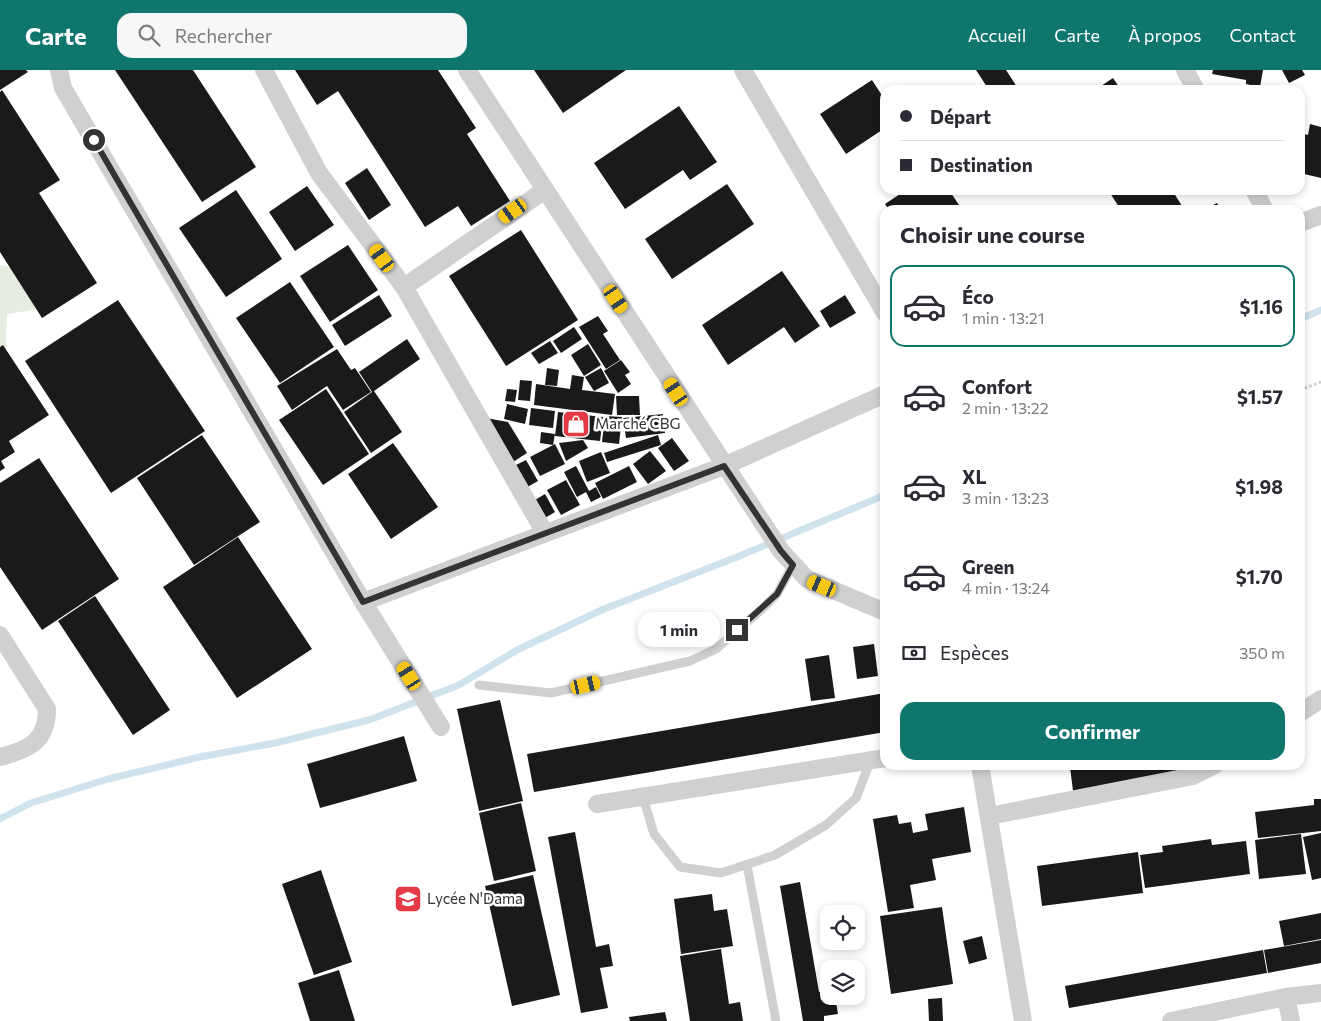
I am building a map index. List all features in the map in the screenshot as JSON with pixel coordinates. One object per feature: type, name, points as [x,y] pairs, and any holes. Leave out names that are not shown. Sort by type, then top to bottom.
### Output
[{"type":"street","points":[[59,70],[64,88],[363,602],[441,727]]},
{"type":"street","points":[[264,70],[319,173],[404,287],[545,533]]},
{"type":"street","points":[[467,70],[781,551],[807,579],[880,610]]},
{"type":"street","points":[[743,70],[880,304]]},
{"type":"street","points":[[1185,70],[1193,85]]},
{"type":"street","points":[[404,287],[545,190]]},
{"type":"street","points":[[1305,221],[1321,215]]},
{"type":"street","points":[[363,602],[724,466],[880,396]]},
{"type":"street","points":[[0,635],[47,710],[47,723],[41,737],[30,747],[0,758]]},
{"type":"street","points":[[1305,710],[1321,700]]},
{"type":"street","points":[[597,804],[877,760]]},
{"type":"street","points":[[981,770],[1023,1021]]},
{"type":"street","points":[[989,816],[1193,776],[1206,770]]},
{"type":"street","points":[[1171,1021],[1286,997],[1321,993]]},
{"type":"street","points":[[1286,997],[1291,1021]]},
{"type":"lane","points":[[480,684],[551,693],[690,661],[716,649],[760,610],[777,594],[793,565]]},
{"type":"lane","points":[[643,797],[654,834],[680,867],[721,873],[775,855],[826,825],[856,798],[877,760]]},
{"type":"lane","points":[[747,865],[776,1021]]},
{"type":"path","points":[[1305,388],[1321,382]]},
{"type":"shaded area","points":[[0,265],[30,270],[49,285],[34,310],[7,314],[5,367],[0,370]]},
{"type":"building","points":[[0,70],[26,70],[28,72],[0,90]]},
{"type":"building","points":[[115,70],[193,70],[256,167],[202,202]]},
{"type":"building","points":[[295,70],[438,70],[476,128],[467,134],[510,201],[471,226],[458,206],[425,227],[338,91],[317,105]]},
{"type":"building","points":[[534,70],[626,70],[563,113]]},
{"type":"building","points":[[976,70],[1006,70],[1016,85],[986,85]]},
{"type":"building","points":[[1213,70],[1263,70],[1260,85],[1246,84],[1246,80],[1212,74]]},
{"type":"building","points":[[1282,70],[1302,70],[1305,75],[1289,83]]},
{"type":"building","points":[[1113,78],[1118,85],[1102,85]]},
{"type":"building","points":[[872,80],[880,92],[880,131],[846,154],[820,114]]},
{"type":"building","points":[[2,90],[60,180],[39,193],[97,283],[42,318],[0,252],[0,92]]},
{"type":"building","points":[[679,106],[717,162],[690,180],[683,170],[625,209],[594,163]]},
{"type":"building","points":[[1310,124],[1321,127],[1321,178],[1305,174],[1305,134],[1308,135]]},
{"type":"building","points":[[367,168],[391,205],[369,220],[345,183]]},
{"type":"building","points":[[727,184],[754,224],[672,279],[645,239]]},
{"type":"building","points":[[307,186],[334,225],[295,251],[269,212]]},
{"type":"building","points":[[236,190],[282,259],[226,297],[179,228]]},
{"type":"building","points":[[898,195],[952,195],[959,205],[886,205]]},
{"type":"building","points":[[1111,195],[1175,195],[1181,205],[1118,205]]},
{"type":"building","points":[[521,230],[578,320],[506,366],[449,276]]},
{"type":"building","points":[[348,245],[378,290],[330,322],[300,276]]},
{"type":"building","points":[[782,271],[820,326],[795,343],[784,327],[728,365],[702,325]]},
{"type":"building","points":[[290,282],[334,347],[280,383],[236,318]]},
{"type":"building","points":[[379,295],[392,316],[345,346],[332,325]]},
{"type":"building","points":[[845,295],[856,313],[830,328],[820,311]]},
{"type":"building","points":[[118,300],[205,431],[111,493],[25,361]]},
{"type":"building","points":[[598,316],[608,331],[603,334],[620,360],[606,369],[579,327]]},
{"type":"building","points":[[574,327],[582,339],[561,353],[553,341]]},
{"type":"building","points":[[407,339],[420,359],[374,391],[402,432],[371,453],[344,412],[372,392],[359,372]]},
{"type":"building","points":[[550,341],[558,353],[539,364],[531,353]]},
{"type":"building","points":[[588,344],[601,365],[584,376],[571,355]]},
{"type":"building","points":[[3,345],[49,415],[9,441],[15,452],[1,461],[5,468],[0,471],[0,347]]},
{"type":"building","points":[[337,349],[351,370],[355,368],[371,392],[343,410],[327,386],[292,410],[277,386]]},
{"type":"building","points":[[621,360],[630,372],[625,375],[631,384],[618,393],[604,371]]},
{"type":"building","points":[[547,368],[559,370],[557,386],[545,385]]},
{"type":"building","points":[[601,368],[609,383],[594,391],[585,377]]},
{"type":"building","points":[[572,375],[584,377],[582,390],[615,394],[612,415],[534,405],[536,384],[570,389]]},
{"type":"building","points":[[520,380],[532,381],[530,401],[518,400]]},
{"type":"building","points":[[326,389],[369,454],[323,485],[279,420]]},
{"type":"building","points":[[507,389],[517,390],[515,402],[505,401]]},
{"type":"building","points":[[616,396],[639,396],[640,415],[617,415]]},
{"type":"building","points":[[507,404],[528,409],[525,424],[504,419]]},
{"type":"building","points":[[531,408],[555,411],[553,428],[529,425]]},
{"type":"building","points":[[558,412],[603,417],[600,441],[555,436]]},
{"type":"building","points":[[663,414],[665,433],[626,438],[623,418]]},
{"type":"building","points":[[605,416],[622,417],[619,444],[602,442]]},
{"type":"building","points":[[486,418],[508,422],[527,453],[513,462]]},
{"type":"building","points":[[541,432],[555,434],[553,445],[540,443]]},
{"type":"building","points":[[202,435],[260,522],[194,565],[137,478]]},
{"type":"building","points":[[658,435],[661,445],[607,462],[604,453]]},
{"type":"building","points":[[672,438],[689,461],[674,471],[658,448]]},
{"type":"building","points":[[583,440],[588,448],[566,461],[559,443]]},
{"type":"building","points":[[393,443],[438,507],[391,539],[348,474]]},
{"type":"building","points":[[555,444],[565,464],[540,476],[530,457]]},
{"type":"building","points":[[650,451],[666,471],[648,484],[633,464]]},
{"type":"building","points":[[601,452],[610,473],[587,482],[579,461]]},
{"type":"building","points":[[39,458],[119,579],[42,630],[0,567],[0,483]]},
{"type":"building","points":[[526,460],[538,481],[524,489],[512,467]]},
{"type":"building","points":[[576,466],[589,491],[596,487],[601,497],[591,502],[586,492],[577,497],[564,472]]},
{"type":"building","points":[[629,466],[637,482],[603,499],[595,483]]},
{"type":"building","points":[[566,480],[580,505],[561,515],[547,490]]},
{"type":"building","points":[[545,494],[555,512],[545,518],[535,500]]},
{"type":"building","points":[[238,537],[312,649],[237,698],[163,587]]},
{"type":"building","points":[[95,596],[170,710],[133,735],[58,621]]},
{"type":"building","points":[[874,644],[878,676],[857,679],[853,647]]},
{"type":"building","points":[[829,655],[835,698],[811,701],[805,659]]},
{"type":"building","points":[[880,694],[880,733],[534,792],[527,754]]},
{"type":"building","points":[[500,700],[523,801],[479,811],[457,709]]},
{"type":"building","points":[[404,736],[417,781],[320,808],[307,764]]},
{"type":"building","points":[[1070,770],[1177,770],[1178,776],[1073,791]]},
{"type":"building","points":[[1314,799],[1321,799],[1321,831],[1258,838],[1255,812],[1314,805]]},
{"type":"building","points":[[521,803],[536,871],[494,881],[479,813]]},
{"type":"building","points":[[964,807],[971,852],[932,859],[936,880],[910,885],[914,908],[888,912],[873,819],[897,815],[899,824],[911,822],[913,833],[928,830],[925,814]]},
{"type":"building","points":[[575,832],[596,947],[609,944],[613,966],[600,968],[608,1008],[581,1013],[548,837]]},
{"type":"building","points":[[1321,833],[1321,878],[1312,880],[1303,837]]},
{"type":"building","points":[[1301,834],[1306,874],[1259,879],[1255,840]]},
{"type":"building","points":[[1211,839],[1212,845],[1246,841],[1250,874],[1145,888],[1140,855],[1163,852],[1162,846]]},
{"type":"building","points":[[1138,852],[1143,893],[1042,906],[1037,866]]},
{"type":"building","points":[[321,870],[352,962],[314,975],[282,884]]},
{"type":"building","points":[[533,875],[560,995],[512,1006],[485,886]]},
{"type":"building","points":[[800,882],[820,992],[820,1005],[836,1005],[838,1014],[824,1016],[824,1021],[803,1021],[780,886]]},
{"type":"building","points":[[712,894],[714,911],[727,909],[733,946],[681,954],[674,899]]},
{"type":"building","points":[[942,907],[953,984],[891,994],[880,916]]},
{"type":"building","points":[[1321,913],[1321,939],[1284,946],[1279,921]]},
{"type":"building","points":[[982,936],[987,959],[969,964],[963,941]]},
{"type":"building","points":[[1321,940],[1321,963],[1268,973],[1264,950]]},
{"type":"building","points":[[721,949],[729,1004],[740,1002],[743,1021],[690,1021],[680,956]]},
{"type":"building","points":[[1263,950],[1267,973],[1069,1008],[1065,986]]},
{"type":"building","points":[[339,970],[355,1021],[310,1021],[298,983]]},
{"type":"building","points":[[942,998],[943,1021],[929,1021],[928,999]]},
{"type":"building","points":[[665,1012],[667,1021],[630,1021],[629,1017]]},
{"type":"waterway","points":[[1305,317],[1321,310]]},
{"type":"waterway","points":[[0,819],[31,803],[108,779],[200,757],[275,743],[369,720],[459,685],[517,650],[604,609],[737,557],[880,497]]},
{"type":"place","name":"Marché CBG","points":[[576,424]]},
{"type":"place","name":"Lycée N'Dama","points":[[408,899]]},
{"type":"route","points":[[94,140],[363,602],[724,466],[781,551],[793,565],[777,594],[737,630]]}]
